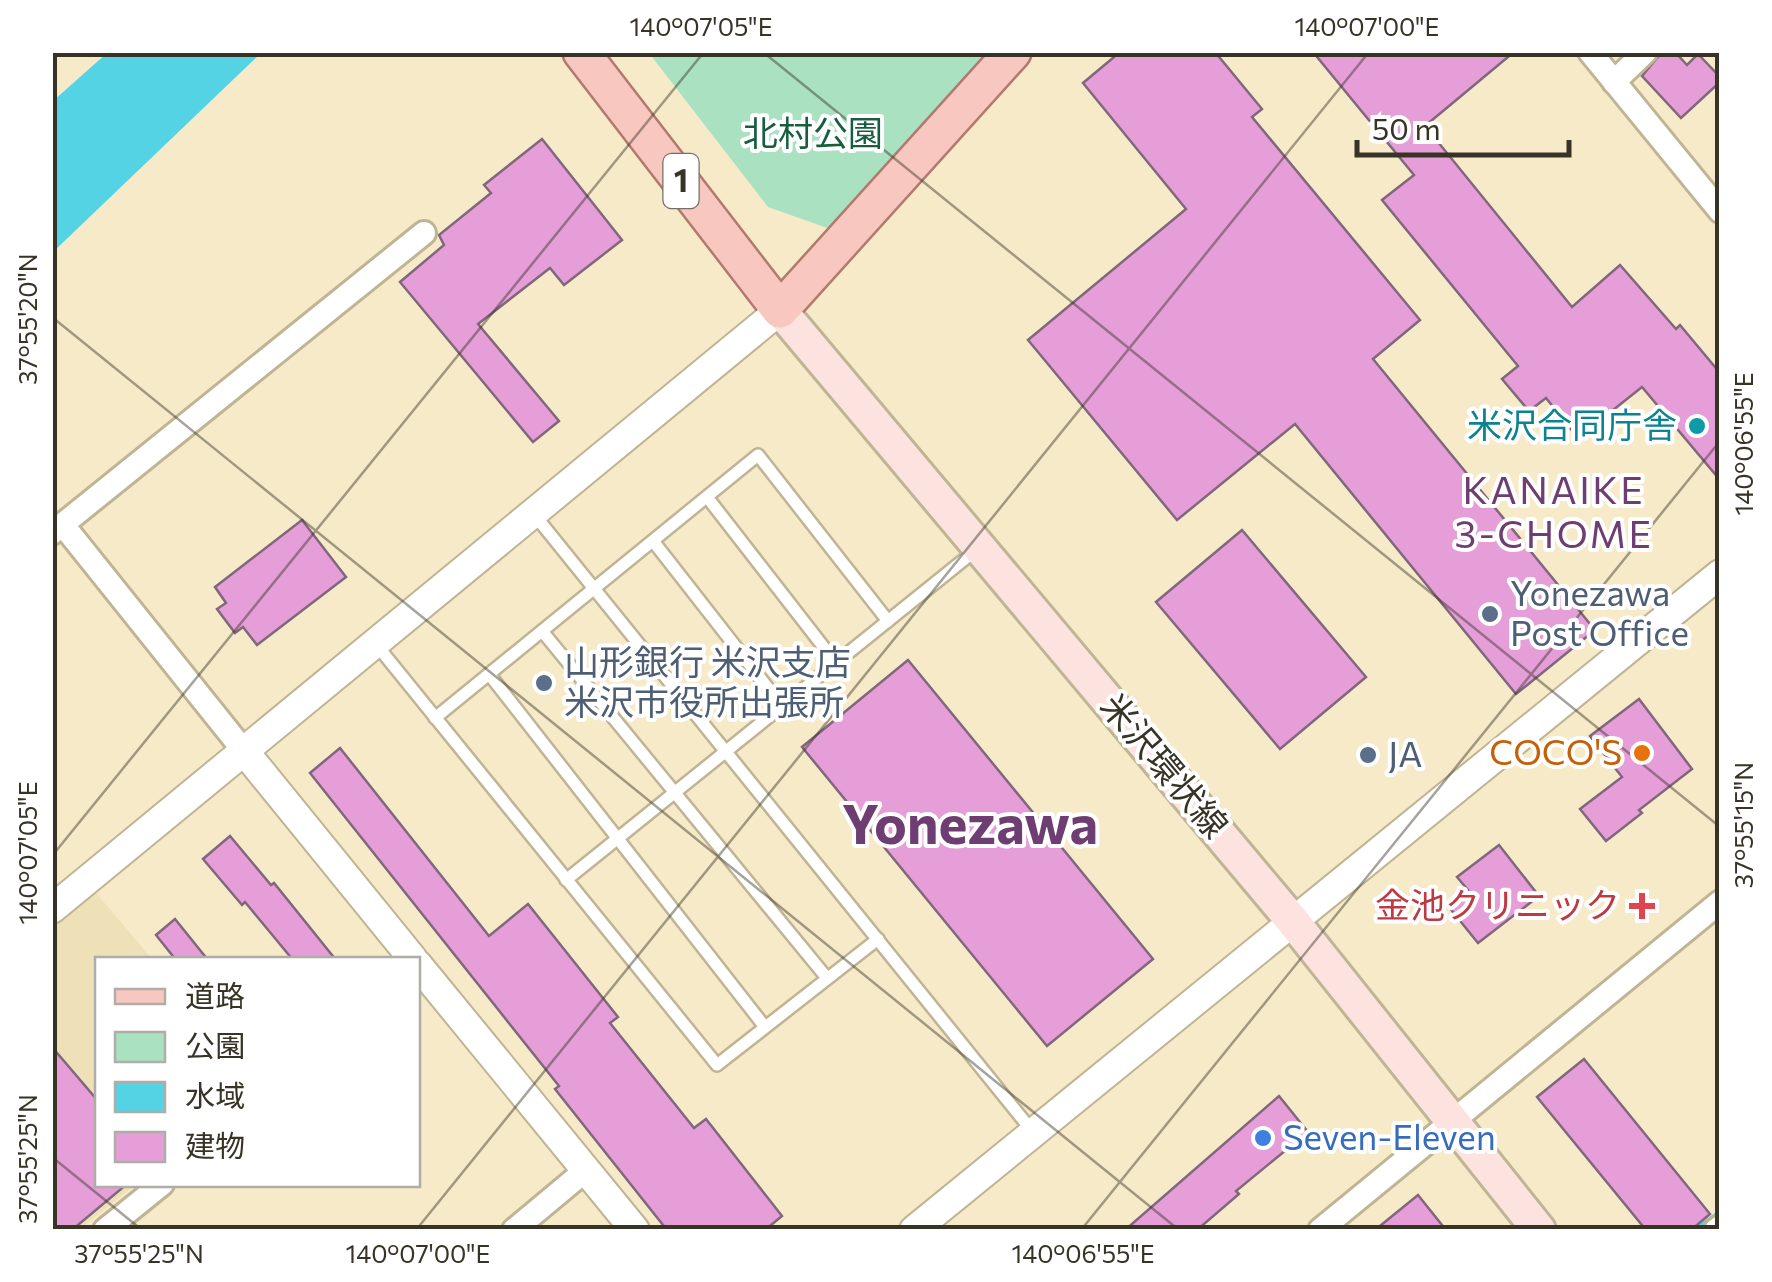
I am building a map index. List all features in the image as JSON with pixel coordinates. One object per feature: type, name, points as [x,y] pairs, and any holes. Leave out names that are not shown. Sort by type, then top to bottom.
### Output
[{"type":"main road","name":"1","points":[[581,52],[780,310]]},
{"type":"main road","points":[[780,310],[1013,52]]},
{"type":"main road","name":"米沢環状線","points":[[780,310],[1292,919],[1539,1230]]},
{"type":"street","points":[[1590,52],[1720,210]]},
{"type":"street","points":[[1614,82],[1645,52]]},
{"type":"street","points":[[408,957],[244,751],[58,529],[424,232]]},
{"type":"street","points":[[52,909],[780,310]]},
{"type":"street","points":[[914,1230],[1720,574]]},
{"type":"street","points":[[1320,1230],[1720,902]]},
{"type":"street","points":[[420,972],[635,1230]]},
{"type":"street","points":[[514,1230],[586,1170]]},
{"type":"street","points":[[105,1230],[158,1187]]},
{"type":"lane","points":[[435,718],[758,455],[888,621]]},
{"type":"lane","points":[[707,497],[836,663]]},
{"type":"lane","points":[[533,513],[1033,1132]]},
{"type":"lane","points":[[653,540],[782,706]]},
{"type":"lane","points":[[566,880],[980,547]]},
{"type":"lane","points":[[542,631],[827,978]]},
{"type":"lane","points":[[375,643],[717,1065],[878,939]]},
{"type":"lane","points":[[488,674],[766,1026]]},
{"type":"shaded area","points":[[96,893],[150,957],[95,957],[95,1187],[132,1187],[80,1229],[53,1230],[53,928]]},
{"type":"green space","name":"北村公園","points":[[649,53],[994,53],[836,231],[768,207]]},
{"type":"water","points":[[107,53],[261,53],[53,252],[53,101]]},
{"type":"building","points":[[1120,52],[1215,52],[1262,109],[1252,117],[1420,320],[1373,359],[1595,630],[1516,694],[1295,424],[1177,520],[1028,340],[1186,209],[1083,83]]},
{"type":"building","points":[[1313,52],[1514,52],[1425,126],[1572,307],[1620,265],[1676,329],[1680,325],[1720,373],[1720,480],[1642,387],[1578,438],[1546,398],[1529,411],[1502,379],[1518,366],[1382,200],[1414,175]]},
{"type":"building","points":[[1662,52],[1675,52],[1687,65],[1698,54],[1720,77],[1720,82],[1681,118],[1642,76]]},
{"type":"building","points":[[542,139],[622,240],[564,285],[550,268],[478,324],[559,421],[533,442],[400,282],[444,245],[439,235],[491,193],[484,185]]},
{"type":"building","points":[[302,520],[346,577],[257,645],[243,627],[235,633],[217,609],[226,603],[215,587]]},
{"type":"building","points":[[1242,530],[1366,677],[1280,749],[1156,602]]},
{"type":"building","points":[[908,660],[1153,959],[1047,1046],[802,747]]},
{"type":"building","points":[[1639,699],[1692,769],[1606,841],[1580,809],[1622,777],[1590,736]]},
{"type":"building","points":[[340,748],[489,936],[528,904],[618,1017],[610,1023],[694,1128],[706,1119],[782,1216],[765,1230],[667,1230],[555,1089],[559,1086],[310,773]]},
{"type":"building","points":[[230,836],[334,957],[291,957],[203,859]]},
{"type":"building","points":[[1499,845],[1539,896],[1478,943],[1448,906],[1468,890],[1457,877]]},
{"type":"building","points":[[175,919],[206,957],[174,957],[156,935]]},
{"type":"building","points":[[52,1047],[95,1097],[95,1187],[123,1187],[72,1230],[52,1230]]},
{"type":"building","points":[[1584,1059],[1710,1214],[1691,1230],[1646,1230],[1537,1097]]},
{"type":"building","points":[[1279,1096],[1308,1132],[1236,1191],[1239,1194],[1197,1230],[1125,1230]]},
{"type":"building","points":[[1418,1195],[1446,1230],[1375,1230]]},
{"type":"waterway","points":[[1699,1230],[1720,1215]]},
{"type":"place","name":"米沢合同庁舎","points":[[1697,426]]},
{"type":"place","name":"Yonezawa Post Office","points":[[1490,614]]},
{"type":"place","name":"山形銀行 米沢支店 米沢市役所出張所","points":[[544,683]]},
{"type":"place","name":"COCO'S","points":[[1642,753]]},
{"type":"place","name":"JA","points":[[1368,755]]},
{"type":"place","name":"金池クリニック","points":[[1642,906]]},
{"type":"place","name":"Seven-Eleven","points":[[1263,1138]]},
{"type":"district","name":"KANAIKE 3-CHOME","points":[[1554,513]]},
{"type":"district","name":"Yonezawa","points":[[970,825]]}]
